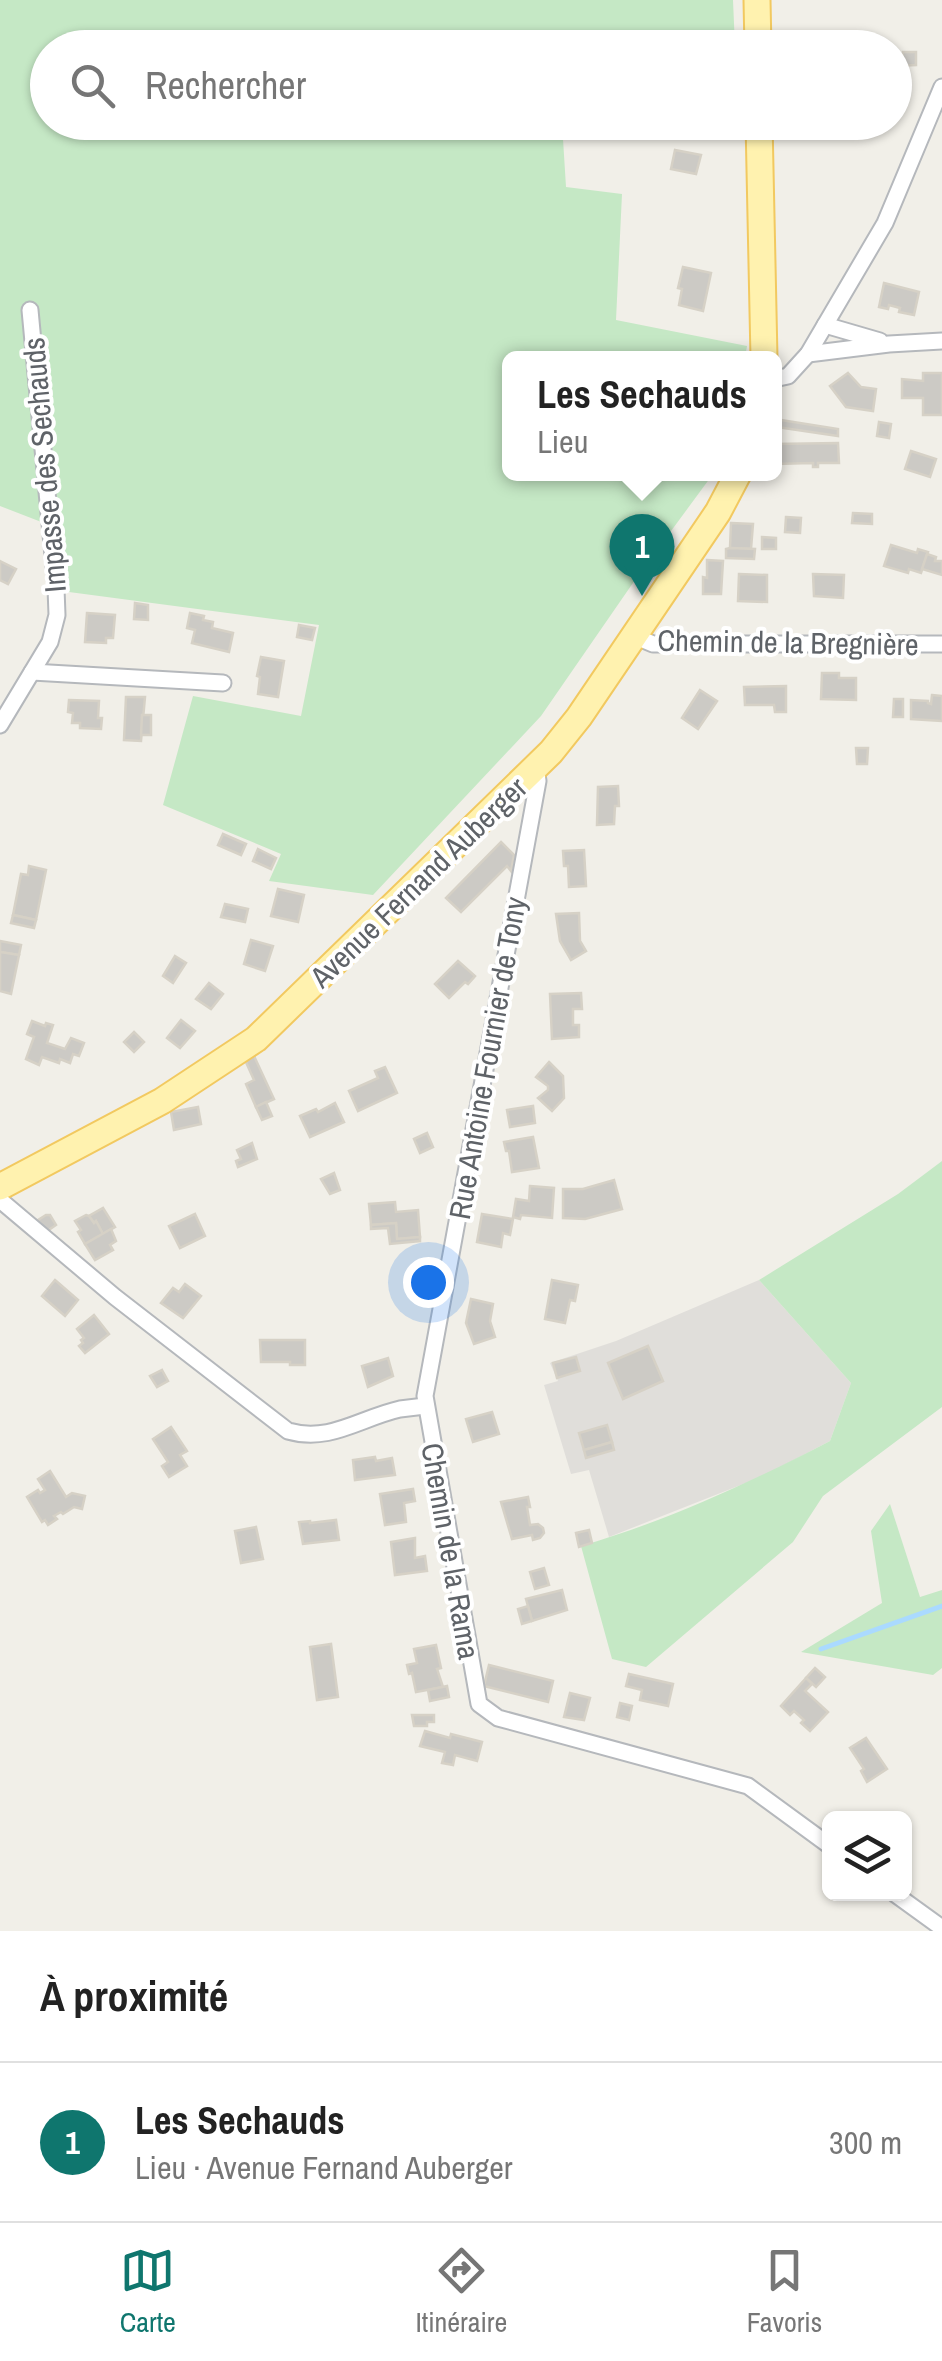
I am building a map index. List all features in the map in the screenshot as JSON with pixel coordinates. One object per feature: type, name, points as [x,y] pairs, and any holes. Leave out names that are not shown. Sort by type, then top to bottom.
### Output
[{"type":"main road","points":[[757,0],[758,30]]},
{"type":"main road","points":[[759,140],[764,351]]},
{"type":"main road","name":"Avenue Fernand Auberger","points":[[0,1186],[162,1101],[256,1039],[536,768],[579,717],[718,512],[734,481]]},
{"type":"street","points":[[782,378],[808,354],[885,222],[942,86]]},
{"type":"street","name":"Impasse des Sechauds","points":[[0,726],[50,642],[57,615],[30,310]]},
{"type":"street","points":[[826,325],[889,344]]},
{"type":"street","points":[[808,354],[942,341]]},
{"type":"street","name":"Chemin de la Bregnière","points":[[634,636],[653,644],[942,644]]},
{"type":"street","points":[[32,672],[223,683]]},
{"type":"street","name":"Rue Antoine Fournier de Tony","points":[[425,1406],[538,781],[536,768]]},
{"type":"street","name":"Chemin de la Rama","points":[[0,1200],[114,1297],[288,1431],[325,1435],[399,1410],[425,1406],[479,1704],[498,1718],[748,1786],[822,1840]]},
{"type":"street","points":[[905,1901],[942,1928]]},
{"type":"shaded area","points":[[759,1280],[851,1383],[830,1441],[761,1477],[609,1537],[589,1470],[571,1474],[544,1385],[558,1381],[550,1363],[616,1341]]},
{"type":"green space","points":[[0,0],[733,0],[734,30],[30,30],[30,140],[563,140],[566,187],[622,194],[616,320],[747,346],[746,351],[502,351],[502,481],[708,481],[541,716],[373,895],[269,881],[281,854],[163,805],[193,696],[301,716],[319,625],[69,592],[62,530],[0,506]]},
{"type":"green space","points":[[942,1161],[942,1407],[823,1496],[793,1542],[646,1667],[612,1659],[581,1546],[708,1500],[830,1441],[851,1383],[759,1280],[898,1194]]},
{"type":"green space","points":[[890,1504],[920,1597],[942,1590],[942,1668],[933,1675],[801,1652],[882,1603],[871,1531]]},
{"type":"building","points":[[675,150],[701,155],[696,174],[671,169]]},
{"type":"building","points":[[683,267],[711,273],[703,311],[679,305]]},
{"type":"building","points":[[884,283],[919,292],[914,315],[889,305],[888,309],[879,307]]},
{"type":"building","points":[[848,373],[861,387],[876,389],[873,411],[846,407],[830,386]]},
{"type":"building","points":[[923,373],[942,373],[942,415],[923,415],[923,398],[902,398],[902,379],[923,381]]},
{"type":"building","points":[[782,420],[838,429],[838,436],[782,428]]},
{"type":"building","points":[[879,422],[891,424],[889,438],[877,436]]},
{"type":"building","points":[[838,443],[839,463],[818,463],[818,467],[813,467],[813,463],[782,464],[782,444]]},
{"type":"building","points":[[911,451],[936,459],[930,477],[905,469]]},
{"type":"building","points":[[853,513],[872,514],[872,524],[852,523]]},
{"type":"building","points":[[786,517],[801,518],[800,533],[785,532]]},
{"type":"building","points":[[731,523],[753,524],[751,549],[730,548]]},
{"type":"building","points":[[762,537],[776,538],[776,549],[762,549]]},
{"type":"building","points":[[891,545],[917,553],[918,549],[928,552],[921,573],[884,566]]},
{"type":"building","points":[[726,549],[755,549],[754,559],[726,558]]},
{"type":"building","points":[[927,554],[942,561],[942,575],[922,569]]},
{"type":"building","points":[[707,560],[723,561],[721,594],[703,594]]},
{"type":"building","points":[[0,561],[16,569],[8,584],[0,580]]},
{"type":"building","points":[[739,574],[767,575],[767,602],[738,601]]},
{"type":"building","points":[[813,574],[844,575],[843,598],[814,596]]},
{"type":"building","points":[[135,603],[148,605],[148,620],[134,619]]},
{"type":"building","points":[[87,613],[115,615],[113,638],[106,638],[106,643],[85,642]]},
{"type":"building","points":[[190,613],[213,622],[212,628],[233,633],[229,652],[192,643],[195,630],[187,628]]},
{"type":"building","points":[[299,625],[315,628],[312,640],[297,637]]},
{"type":"building","points":[[261,657],[284,661],[278,697],[258,694]]},
{"type":"building","points":[[822,673],[856,678],[856,700],[821,699]]},
{"type":"building","points":[[786,686],[786,712],[775,712],[774,705],[745,705],[744,687]]},
{"type":"building","points":[[700,690],[717,701],[698,729],[682,718]]},
{"type":"building","points":[[932,695],[942,696],[942,721],[911,719],[911,700],[931,704]]},
{"type":"building","points":[[126,697],[145,697],[141,741],[124,740]]},
{"type":"building","points":[[894,699],[903,699],[903,717],[893,717]]},
{"type":"building","points":[[69,700],[99,701],[101,729],[80,728],[80,723],[72,723]]},
{"type":"building","points":[[142,715],[151,715],[151,735],[141,735]]},
{"type":"building","points":[[856,748],[868,748],[867,764],[857,764]]},
{"type":"building","points":[[618,786],[619,806],[615,806],[614,824],[597,825],[598,787]]},
{"type":"building","points":[[223,834],[246,844],[241,855],[218,845]]},
{"type":"building","points":[[501,842],[514,855],[511,871],[507,866],[461,912],[446,898]]},
{"type":"building","points":[[258,849],[276,858],[271,869],[253,861]]},
{"type":"building","points":[[584,850],[586,886],[569,887],[563,851]]},
{"type":"building","points":[[29,866],[46,870],[36,920],[13,915],[21,874],[28,875]]},
{"type":"building","points":[[278,889],[304,895],[298,922],[271,916]]},
{"type":"building","points":[[225,904],[248,909],[245,922],[221,917]]},
{"type":"building","points":[[579,913],[580,941],[586,951],[571,960],[560,941],[556,914]]},
{"type":"building","points":[[13,915],[36,920],[34,928],[11,923]]},
{"type":"building","points":[[251,940],[273,946],[265,971],[244,964]]},
{"type":"building","points":[[0,941],[21,945],[19,955],[0,952]]},
{"type":"building","points":[[0,952],[19,955],[11,994],[0,991]]},
{"type":"building","points":[[175,956],[186,963],[173,983],[163,976]]},
{"type":"building","points":[[458,961],[475,976],[449,998],[435,984]]},
{"type":"building","points":[[209,983],[223,994],[211,1009],[196,999]]},
{"type":"building","points":[[581,993],[582,1009],[573,1009],[573,1025],[579,1025],[579,1037],[552,1039],[550,994]]},
{"type":"building","points":[[181,1020],[195,1031],[180,1048],[167,1038]]},
{"type":"building","points":[[32,1021],[53,1025],[47,1043],[65,1049],[71,1038],[84,1043],[79,1056],[73,1054],[70,1063],[42,1057],[39,1065],[26,1059],[34,1037],[27,1034]]},
{"type":"building","points":[[134,1032],[144,1042],[134,1052],[124,1042]]},
{"type":"building","points":[[254,1056],[274,1099],[256,1107],[246,1084],[254,1080],[245,1060]]},
{"type":"building","points":[[549,1062],[563,1076],[564,1098],[552,1111],[538,1098],[548,1086],[536,1077]]},
{"type":"building","points":[[385,1067],[397,1093],[358,1111],[349,1091],[378,1078],[375,1071]]},
{"type":"building","points":[[266,1102],[272,1116],[262,1120],[256,1107]]},
{"type":"building","points":[[335,1103],[344,1122],[310,1137],[300,1116]]},
{"type":"building","points":[[533,1106],[535,1123],[510,1127],[507,1110]]},
{"type":"building","points":[[198,1107],[201,1124],[174,1130],[171,1112]]},
{"type":"building","points":[[427,1133],[433,1147],[420,1153],[414,1139]]},
{"type":"building","points":[[533,1137],[539,1168],[512,1172],[504,1142]]},
{"type":"building","points":[[252,1143],[257,1159],[238,1167],[236,1161],[241,1159],[237,1150]]},
{"type":"building","points":[[334,1173],[340,1190],[330,1194],[321,1179]]},
{"type":"building","points":[[614,1180],[622,1209],[585,1219],[563,1218],[563,1189],[583,1189]]},
{"type":"building","points":[[530,1186],[554,1188],[552,1218],[513,1217],[516,1199],[529,1201]]},
{"type":"building","points":[[395,1202],[396,1212],[418,1210],[420,1237],[397,1239],[396,1223],[371,1225],[369,1204]]},
{"type":"building","points":[[103,1208],[115,1227],[103,1234],[89,1216]]},
{"type":"building","points":[[195,1214],[205,1236],[180,1248],[169,1226]]},
{"type":"building","points":[[482,1214],[513,1219],[510,1235],[503,1233],[501,1247],[477,1242]]},
{"type":"building","points":[[46,1215],[56,1225],[46,1232],[35,1222]]},
{"type":"building","points":[[86,1215],[96,1221],[103,1234],[85,1244],[75,1221]]},
{"type":"building","points":[[396,1223],[397,1239],[420,1237],[420,1241],[390,1244],[388,1228],[371,1229],[371,1225]]},
{"type":"building","points":[[111,1229],[116,1241],[110,1245],[113,1250],[95,1260],[85,1244]]},
{"type":"building","points":[[55,1280],[78,1300],[65,1316],[42,1296]]},
{"type":"building","points":[[552,1280],[578,1285],[565,1323],[545,1319]]},
{"type":"building","points":[[185,1284],[201,1296],[183,1318],[161,1303],[173,1288],[179,1292]]},
{"type":"building","points":[[471,1299],[493,1304],[490,1321],[495,1337],[474,1344],[466,1323]]},
{"type":"building","points":[[94,1315],[109,1334],[85,1353],[79,1346],[84,1338],[77,1329]]},
{"type":"building","points":[[260,1340],[305,1340],[305,1365],[261,1362]]},
{"type":"building","points":[[648,1346],[663,1381],[623,1399],[608,1363]]},
{"type":"building","points":[[576,1357],[580,1371],[557,1378],[553,1363]]},
{"type":"building","points":[[388,1358],[393,1376],[368,1387],[362,1366]]},
{"type":"building","points":[[162,1370],[168,1381],[157,1387],[150,1376]]},
{"type":"building","points":[[492,1412],[499,1434],[473,1442],[466,1419]]},
{"type":"building","points":[[607,1425],[612,1442],[584,1450],[579,1433]]},
{"type":"building","points":[[171,1427],[187,1451],[180,1455],[187,1466],[169,1477],[162,1466],[168,1462],[153,1439]]},
{"type":"building","points":[[612,1442],[614,1450],[586,1458],[584,1450]]},
{"type":"building","points":[[375,1457],[376,1461],[392,1458],[395,1475],[355,1480],[353,1460]]},
{"type":"building","points":[[50,1471],[66,1497],[72,1493],[85,1496],[82,1509],[74,1507],[61,1512],[48,1525],[27,1497],[45,1490],[38,1479]]},
{"type":"building","points":[[413,1489],[415,1501],[404,1503],[406,1522],[385,1525],[380,1494]]},
{"type":"building","points":[[528,1497],[530,1525],[538,1524],[544,1533],[533,1540],[532,1535],[512,1539],[501,1502]]},
{"type":"building","points":[[336,1520],[339,1540],[303,1544],[299,1522]]},
{"type":"building","points":[[256,1527],[263,1559],[241,1563],[235,1531]]},
{"type":"building","points":[[589,1530],[592,1543],[579,1547],[576,1533]]},
{"type":"building","points":[[415,1538],[415,1558],[425,1556],[427,1571],[395,1575],[391,1542]]},
{"type":"building","points":[[544,1568],[549,1585],[535,1589],[530,1572]]},
{"type":"building","points":[[562,1590],[567,1610],[532,1621],[526,1599]]},
{"type":"building","points":[[528,1606],[532,1621],[522,1624],[518,1609]]},
{"type":"building","points":[[331,1644],[338,1697],[317,1700],[310,1647]]},
{"type":"building","points":[[436,1645],[443,1687],[416,1692],[407,1665],[417,1663],[414,1649]]},
{"type":"building","points":[[489,1665],[553,1681],[548,1702],[484,1686]]},
{"type":"building","points":[[815,1668],[825,1677],[816,1687],[806,1678]]},
{"type":"building","points":[[629,1674],[673,1684],[668,1706],[640,1700],[642,1690],[626,1686]]},
{"type":"building","points":[[806,1678],[812,1684],[805,1691],[828,1712],[810,1731],[794,1711],[790,1715],[781,1706]]},
{"type":"building","points":[[447,1686],[449,1697],[430,1701],[428,1690]]},
{"type":"building","points":[[570,1693],[590,1698],[584,1720],[564,1717]]},
{"type":"building","points":[[620,1703],[632,1706],[629,1720],[617,1717]]},
{"type":"building","points":[[412,1715],[434,1715],[434,1722],[414,1726]]},
{"type":"building","points":[[425,1731],[482,1742],[477,1761],[455,1755],[453,1765],[442,1763],[445,1752],[420,1746]]},
{"type":"building","points":[[866,1738],[887,1769],[867,1782],[861,1771],[864,1769],[850,1748]]},
{"type":"waterway","points":[[821,1649],[942,1606]]},
{"type":"place","name":"Les Sechauds","points":[[642,596]]}]
